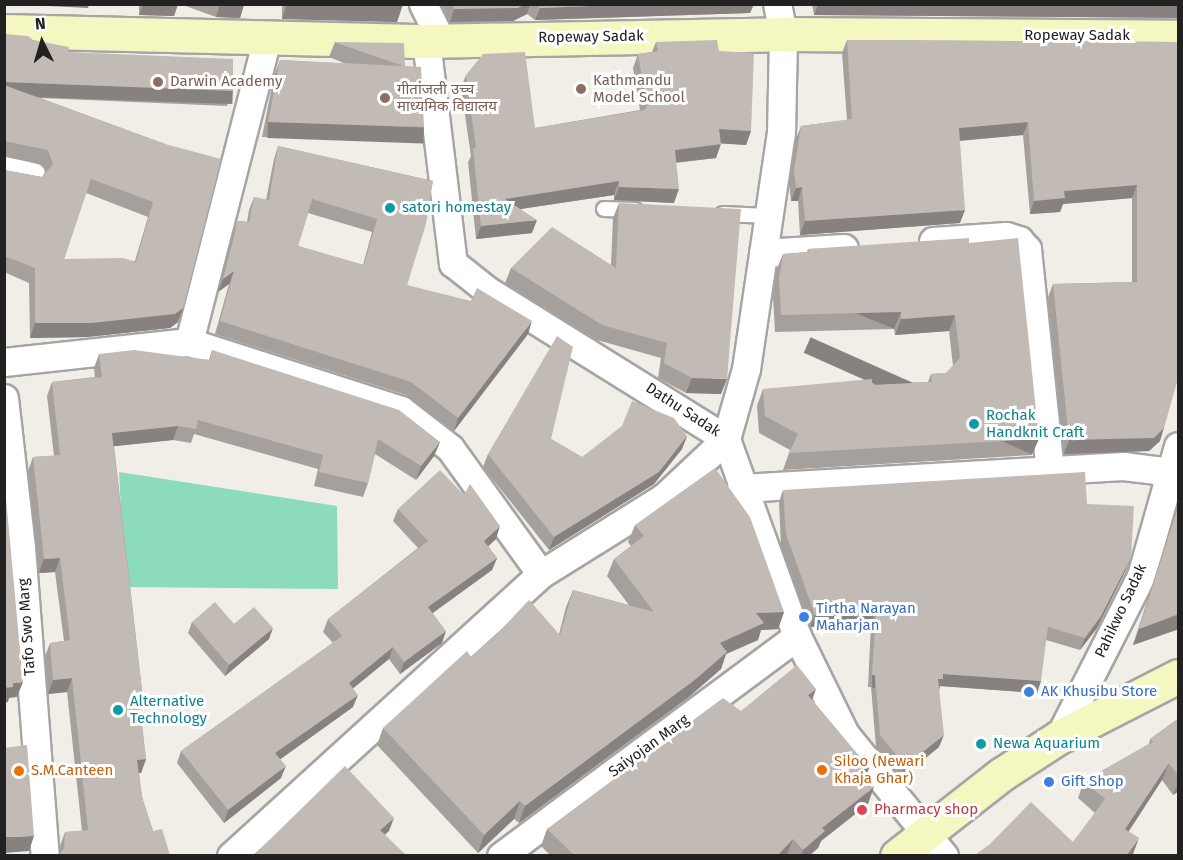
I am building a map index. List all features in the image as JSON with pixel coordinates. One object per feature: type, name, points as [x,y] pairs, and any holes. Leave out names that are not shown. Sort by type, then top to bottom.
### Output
[{"type":"main road","name":"Ropeway Sadak","points":[[4,31],[434,40],[780,19],[1179,37]]},
{"type":"main road","points":[[897,855],[934,844],[1059,737],[1179,676]]},
{"type":"street","name":"Dathu Sadak","points":[[423,4],[434,40],[453,263],[487,290],[726,439],[741,488],[797,636],[845,734],[934,844]]},
{"type":"street","points":[[231,855],[541,574],[664,497],[726,439],[746,369],[781,133],[780,19]]},
{"type":"street","points":[[189,342],[267,38]]},
{"type":"street","points":[[4,170],[32,176]]},
{"type":"street","points":[[902,244],[1006,236],[1019,240],[1027,249],[1050,472]]},
{"type":"street","points":[[764,253],[867,246]]},
{"type":"street","points":[[4,362],[189,342],[401,410],[450,448],[541,574]]},
{"type":"street","name":"Tafo Swo Marg","points":[[4,398],[21,547],[45,855]]},
{"type":"street","name":"Pahikwo Sadak","points":[[1059,737],[1141,576],[1179,446]]},
{"type":"street","points":[[741,488],[1123,466],[1157,471],[1168,479]]},
{"type":"street","name":"Saiyojan Marg","points":[[501,855],[797,636]]},
{"type":"lane","points":[[604,209],[651,211]]},
{"type":"lane","points":[[710,213],[769,216]]},
{"type":"green space","points":[[119,472],[337,506],[338,589],[125,587]]},
{"type":"building","points":[[452,4],[525,4],[518,8],[454,9]]},
{"type":"building","points":[[536,4],[640,4],[540,8]]},
{"type":"building","points":[[1122,4],[1179,4],[1179,5]]},
{"type":"building","points":[[4,34],[28,36],[33,40],[69,47],[68,52],[233,59],[233,91],[4,82]]},
{"type":"building","points":[[717,40],[719,51],[754,53],[751,131],[719,129],[721,144],[675,150],[679,189],[619,187],[619,181],[505,199],[537,220],[481,226],[473,148],[476,148],[466,75],[483,54],[525,52],[535,128],[644,110],[647,106],[638,54],[658,51],[656,42]]},
{"type":"building","points":[[847,40],[1179,42],[1179,375],[1164,428],[1154,438],[1069,440],[1053,284],[1137,282],[1137,185],[1064,191],[1065,198],[1034,201],[1028,122],[959,128],[965,210],[805,221],[802,187],[796,188],[794,170],[801,126],[852,119]]},
{"type":"building","points":[[335,42],[404,43],[405,66],[421,67],[424,127],[268,122],[280,60],[403,66]]},
{"type":"building","points":[[4,85],[165,144],[221,159],[183,308],[175,314],[92,323],[35,323],[35,268],[4,256],[4,170],[42,177],[53,164],[48,150],[4,141]],"holes":[[[91,179],[153,202],[136,262],[123,258],[64,259]]]},
{"type":"building","points":[[278,146],[433,181],[426,224],[407,285],[471,301],[477,288],[532,321],[458,418],[411,382],[220,321],[234,271],[223,279],[238,221],[249,222],[254,197],[269,200]],"holes":[[[312,199],[377,219],[364,265],[298,246]]]},
{"type":"building","points":[[619,203],[741,209],[727,379],[692,378],[664,363],[667,343],[602,325],[511,268],[552,227],[616,268]]},
{"type":"building","points":[[969,238],[969,243],[1018,238],[1039,439],[789,453],[798,434],[765,416],[763,389],[872,379],[872,385],[932,382],[931,374],[946,373],[960,358],[955,315],[901,319],[901,312],[781,315],[779,279],[783,254],[809,252],[808,249]]},
{"type":"building","points":[[557,336],[573,347],[551,439],[582,457],[622,426],[632,401],[674,418],[687,436],[659,472],[554,537],[488,454]]},
{"type":"building","points":[[134,350],[210,360],[212,350],[399,410],[440,442],[421,466],[378,439],[368,483],[319,472],[323,455],[198,420],[196,429],[178,426],[112,433],[143,699],[138,693],[146,759],[137,760],[142,797],[153,831],[162,829],[170,855],[60,855],[64,848],[65,832],[88,830],[72,678],[53,680],[50,643],[70,640],[60,558],[44,559],[33,457],[60,455],[52,382],[102,377],[99,354]]},
{"type":"building","points":[[715,468],[750,517],[784,612],[756,613],[764,623],[720,643],[727,652],[696,679],[525,806],[520,801],[484,835],[383,728],[467,651],[471,657],[495,636],[529,600],[560,635],[573,590],[654,612],[614,559],[644,536],[635,525]]},
{"type":"building","points":[[440,470],[464,495],[470,484],[500,526],[484,541],[497,558],[428,607],[446,631],[404,662],[393,647],[349,683],[358,695],[275,753],[286,766],[228,810],[181,751],[342,636],[328,619],[428,541],[398,509]]},
{"type":"building","points":[[1085,472],[1087,504],[1134,506],[1131,558],[1101,616],[1085,638],[1048,627],[1041,681],[943,674],[943,679],[938,679],[944,735],[905,766],[880,735],[875,675],[872,675],[876,611],[815,615],[786,534],[783,490]]},
{"type":"building","points":[[4,477],[23,682],[13,683],[13,687],[4,688]]},
{"type":"building","points":[[1179,504],[1179,614],[1139,629]]},
{"type":"building","points":[[215,602],[234,624],[254,607],[273,628],[229,665],[192,622]]},
{"type":"building","points":[[797,665],[816,689],[808,695],[869,768],[860,769],[874,787],[822,828],[825,831],[803,850],[793,839],[778,855],[574,855],[547,829],[723,698],[741,711]]},
{"type":"building","points":[[1179,718],[1179,777],[1169,763],[1125,829],[1139,838],[1127,855],[975,855],[990,844],[1031,802],[1073,842],[1105,799],[1084,781],[1153,742],[1150,739]]},
{"type":"building","points":[[27,745],[34,836],[4,837],[4,748]]},
{"type":"building","points":[[345,766],[394,818],[380,830],[406,855],[254,855]]},
{"type":"place","name":"Darwin Academy","points":[[158,82]]},
{"type":"place","name":"Kathmandu Model School","points":[[581,89]]},
{"type":"place","name":"गीतांजली उच्च माध्यमिक विद्यालय","points":[[385,98]]},
{"type":"place","name":"satori homestay","points":[[390,208]]},
{"type":"place","name":"Rochak Handknit Craft","points":[[974,424]]},
{"type":"place","name":"Tirtha Narayan Maharjan","points":[[804,617]]},
{"type":"place","name":"AK Khusibu Store","points":[[1029,692]]},
{"type":"place","name":"Alternative Technology","points":[[118,710]]},
{"type":"place","name":"Newa Aquarium","points":[[981,744]]},
{"type":"place","name":"Siloo (Newari Khaja Ghar)","points":[[822,770]]},
{"type":"place","name":"S.M.Canteen","points":[[19,771]]},
{"type":"place","name":"Gift Shop","points":[[1049,782]]},
{"type":"place","name":"Pharmacy shop","points":[[862,810]]}]
